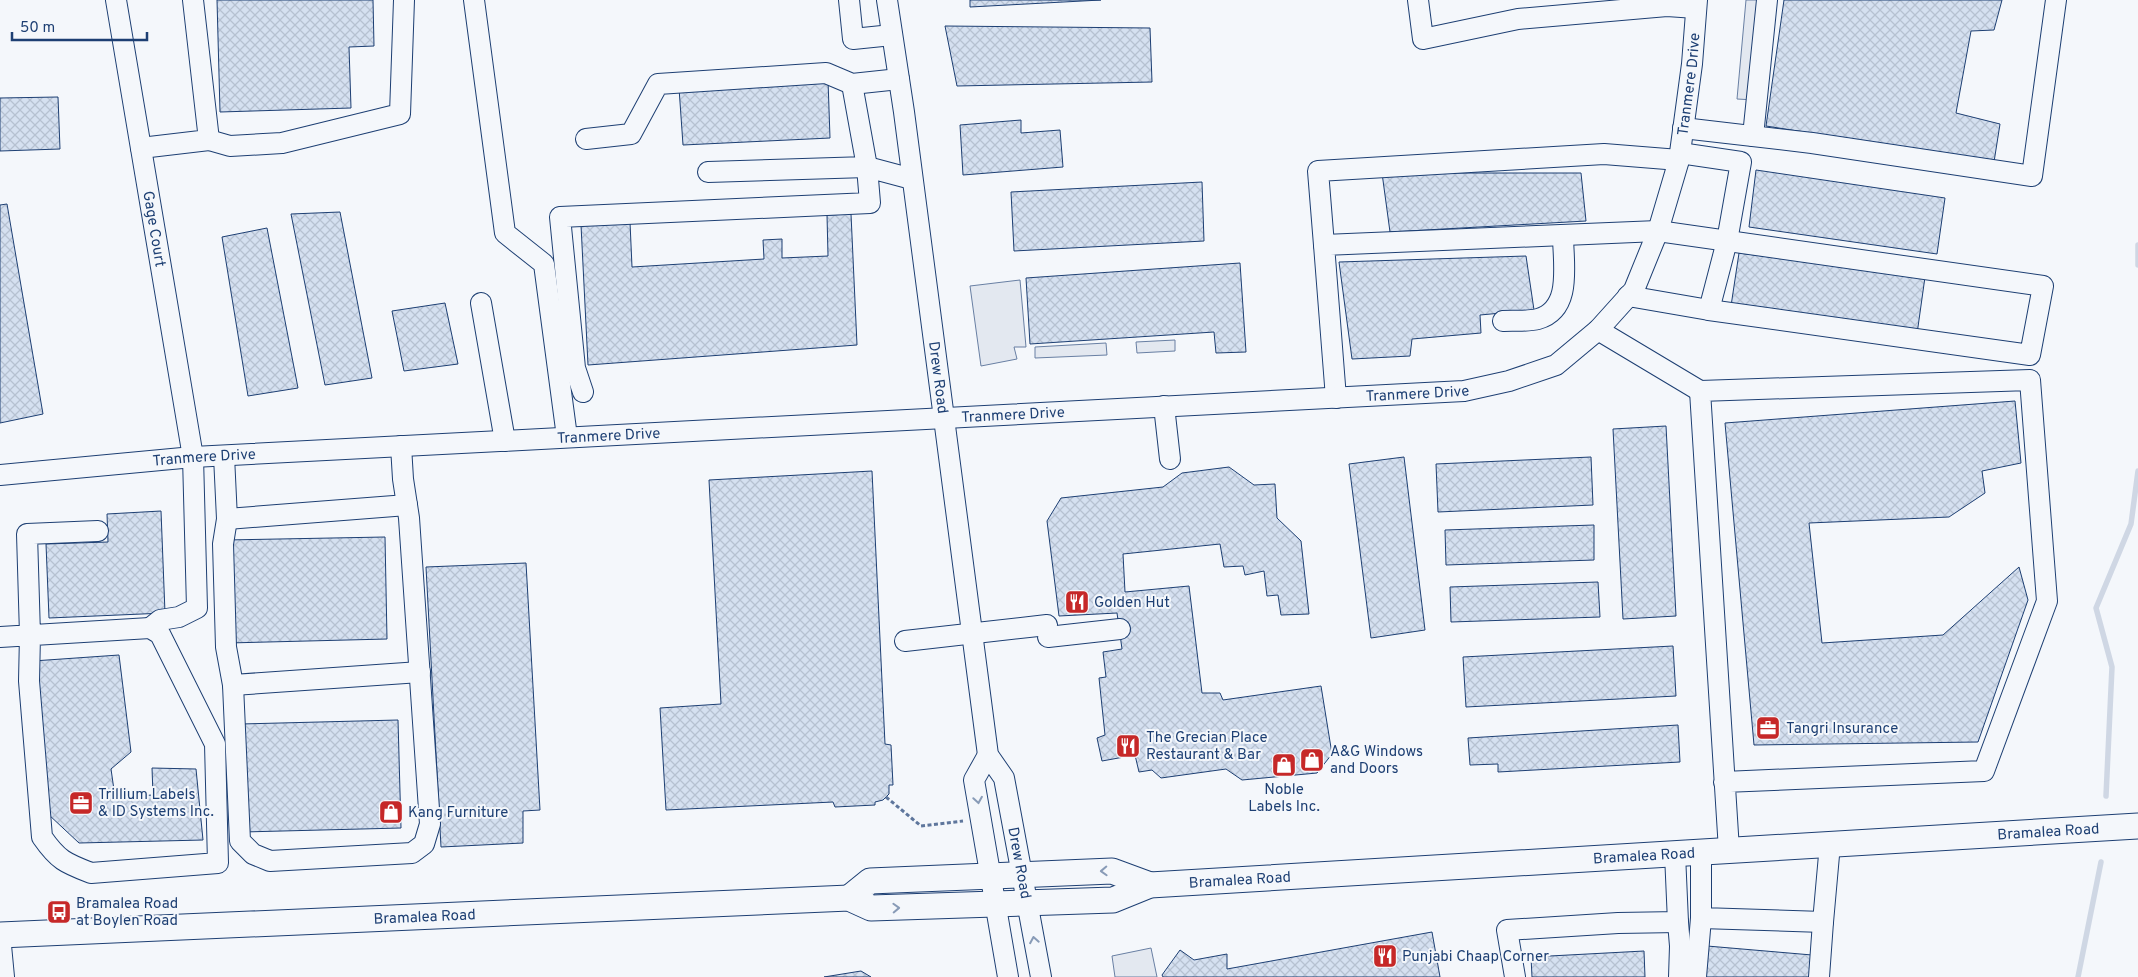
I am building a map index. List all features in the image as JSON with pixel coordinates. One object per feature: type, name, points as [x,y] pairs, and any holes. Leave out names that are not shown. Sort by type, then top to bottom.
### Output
[{"type":"main road","name":"Bramalea Road","points":[[0,935],[849,898],[871,908],[1113,900],[1150,885],[2138,826]]},
{"type":"main road","name":"Bramalea Road","points":[[849,898],[870,881],[1112,871],[1150,885]]},
{"type":"street","name":"Gage Court","points":[[116,0],[193,458],[197,608],[179,617],[160,620],[150,628]]},
{"type":"street","points":[[193,0],[209,140]]},
{"type":"street","points":[[141,148],[209,140],[230,146],[282,143],[400,114],[404,0]]},
{"type":"street","points":[[474,0],[506,233],[544,264],[567,437]]},
{"type":"street","points":[[849,0],[853,39],[892,35]]},
{"type":"street","name":"Drew Road","points":[[888,0],[988,755],[1004,778],[1041,977]]},
{"type":"street","points":[[1418,0],[1423,39],[1518,19],[1697,4]]},
{"type":"street","points":[[1753,136],[1767,0]]},
{"type":"street","points":[[1682,128],[1812,143],[2032,176],[2056,0]]},
{"type":"street","name":"Tranmere Drive","points":[[0,475],[224,456],[1464,391],[1509,381],[1556,365],[1598,330],[1634,290],[1658,231],[1679,156],[1692,64],[1697,4]]},
{"type":"street","points":[[586,140],[630,134],[658,84],[826,72],[852,84],[899,79]]},
{"type":"street","points":[[583,392],[575,368],[560,217],[870,203],[868,167],[852,84]]},
{"type":"street","points":[[1336,398],[1318,171],[1604,154],[1679,156],[1742,162],[1727,241],[1709,310]]},
{"type":"street","points":[[708,172],[868,167],[912,179]]},
{"type":"street","points":[[1324,245],[1658,231],[2043,286],[2030,355],[1709,310],[1628,296]]},
{"type":"street","points":[[1503,321],[1537,320],[1556,310],[1563,295],[1563,235]]},
{"type":"street","points":[[482,303],[505,441]]},
{"type":"street","points":[[1598,330],[1700,391],[2030,380],[2047,601],[1984,771],[1724,782]]},
{"type":"street","points":[[1700,391],[1729,850]]},
{"type":"street","points":[[1164,406],[1170,459]]},
{"type":"street","points":[[224,456],[227,519],[223,544],[226,647],[233,685],[240,842],[253,854],[270,861],[412,853],[424,844],[430,824],[407,504],[400,446]]},
{"type":"street","points":[[227,519],[407,504]]},
{"type":"street","points":[[0,637],[30,635],[150,628],[160,634],[215,744],[218,862],[91,873],[71,865],[54,854],[42,837],[29,681],[30,635],[27,534],[98,531]]},
{"type":"street","points":[[905,641],[972,635],[1120,629]]},
{"type":"street","points":[[233,685],[420,672]]},
{"type":"street","name":"Drew Road","points":[[988,755],[974,780],[1008,977]]},
{"type":"street","points":[[1819,977],[1830,844]]},
{"type":"street","points":[[1696,977],[1701,918],[1701,852]]},
{"type":"street","points":[[1675,854],[1680,946],[1679,977]]},
{"type":"street","points":[[1701,918],[1823,922]]},
{"type":"street","points":[[1515,977],[1507,930],[1618,923],[1678,922]]},
{"type":"street","points":[[0,935],[4,977]]},
{"type":"path","points":[[886,797],[921,826],[958,822],[980,815]]},
{"type":"shaded area","points":[[1746,0],[1764,0],[1755,100],[1737,99]]},
{"type":"shaded area","points":[[1020,280],[1026,347],[1014,347],[1017,359],[981,366],[970,286]]},
{"type":"shaded area","points":[[1175,340],[1175,351],[1137,353],[1136,342]]},
{"type":"shaded area","points":[[1106,343],[1107,355],[1035,358],[1035,347]]},
{"type":"shaded area","points":[[1151,948],[1157,977],[1115,977],[1112,956]]},
{"type":"building","points":[[217,0],[373,0],[374,46],[349,47],[351,108],[220,112]]},
{"type":"building","points":[[970,0],[1101,0],[970,7]]},
{"type":"building","points":[[1784,0],[2002,0],[1994,30],[1971,31],[1956,113],[2000,124],[1994,162],[1766,126]]},
{"type":"building","points":[[945,26],[1150,28],[1152,82],[957,86]]},
{"type":"building","points":[[828,80],[830,138],[683,145],[679,88]]},
{"type":"building","points":[[58,97],[60,149],[0,151],[0,98]]},
{"type":"building","points":[[1021,120],[1021,133],[1060,130],[1063,167],[963,175],[960,125]]},
{"type":"building","points":[[1756,170],[1945,198],[1937,254],[1749,227]]},
{"type":"building","points":[[1382,173],[1581,173],[1586,221],[1390,232]]},
{"type":"building","points":[[1202,182],[1204,241],[1014,251],[1011,192]]},
{"type":"building","points":[[7,204],[43,414],[0,423],[0,205]]},
{"type":"building","points":[[340,212],[372,378],[325,385],[291,214]]},
{"type":"building","points":[[851,214],[857,345],[588,365],[581,225],[630,222],[632,267],[764,259],[763,240],[782,239],[782,258],[828,256],[827,215]]},
{"type":"building","points":[[267,228],[298,388],[248,396],[222,237]]},
{"type":"building","points":[[1739,253],[1925,277],[1917,334],[1731,306]]},
{"type":"building","points":[[1526,256],[1534,310],[1480,315],[1481,333],[1412,339],[1410,356],[1352,359],[1339,262]]},
{"type":"building","points":[[1240,263],[1246,352],[1216,353],[1214,332],[1030,344],[1026,278]]},
{"type":"building","points":[[445,303],[458,364],[404,371],[392,311]]},
{"type":"building","points":[[2015,401],[2021,463],[1982,471],[1985,493],[1949,517],[1809,523],[1822,643],[1943,635],[2019,567],[2028,600],[1978,742],[1754,745],[1725,423]]},
{"type":"building","points":[[1666,426],[1676,616],[1623,619],[1613,429]]},
{"type":"building","points":[[1404,457],[1425,630],[1371,638],[1349,464]]},
{"type":"building","points":[[1591,457],[1593,505],[1438,512],[1436,464]]},
{"type":"building","points":[[1229,467],[1254,485],[1275,484],[1277,518],[1301,541],[1309,614],[1281,615],[1278,595],[1267,596],[1264,571],[1245,575],[1243,566],[1224,567],[1220,544],[1123,554],[1125,592],[1189,586],[1202,693],[1220,693],[1223,700],[1321,686],[1332,754],[1317,773],[1242,780],[1226,769],[1161,778],[1152,770],[1139,772],[1135,755],[1102,761],[1097,738],[1105,735],[1099,678],[1106,677],[1103,652],[1122,649],[1117,613],[1059,616],[1047,521],[1061,498],[1163,487],[1182,473]]},
{"type":"building","points":[[872,471],[885,744],[891,745],[893,785],[889,785],[889,794],[883,800],[875,802],[875,805],[835,807],[833,802],[666,810],[660,708],[721,704],[709,480]]},
{"type":"building","points":[[161,511],[165,613],[49,618],[46,544],[108,542],[107,514]]},
{"type":"building","points":[[1594,525],[1594,560],[1446,565],[1445,530]]},
{"type":"building","points":[[385,537],[387,639],[228,643],[226,540]]},
{"type":"building","points":[[526,563],[540,810],[523,811],[523,843],[441,847],[426,567]]},
{"type":"building","points":[[1598,582],[1600,617],[1451,622],[1450,587]]},
{"type":"building","points":[[1673,646],[1676,696],[1466,707],[1463,657]]},
{"type":"building","points":[[119,655],[131,752],[111,769],[115,797],[153,795],[152,768],[196,769],[203,840],[79,843],[48,814],[33,661]]},
{"type":"building","points":[[398,720],[401,828],[243,832],[241,724]]},
{"type":"building","points":[[1678,725],[1680,762],[1498,772],[1498,764],[1470,765],[1468,738]]},
{"type":"building","points":[[1432,932],[1440,977],[1163,977],[1162,975],[1180,950],[1194,960],[1227,954],[1227,969]]},
{"type":"building","points":[[1707,946],[1812,955],[1810,977],[1705,977]]},
{"type":"building","points":[[1644,951],[1645,977],[1532,977],[1531,957]]},
{"type":"building","points":[[861,971],[871,977],[824,977]]},
{"type":"waterway","points":[[2138,245],[2138,265]]},
{"type":"waterway","points":[[2106,796],[2112,667],[2096,608],[2131,524],[2138,471]]},
{"type":"waterway","points":[[2078,977],[2101,862]]},
{"type":"place","name":"Golden Hut","points":[[1077,602]]},
{"type":"place","name":"Tangri Insurance","points":[[1768,728]]},
{"type":"place","name":"The Grecian Place Restaurant & Bar","points":[[1128,746]]},
{"type":"place","name":"A&G Windows and Doors","points":[[1312,760]]},
{"type":"place","name":"Noble Labels Inc.","points":[[1284,765]]},
{"type":"place","name":"Trillium Labels & ID Systems Inc.","points":[[81,803]]},
{"type":"place","name":"Kang Furniture","points":[[391,812]]},
{"type":"place","name":"Bramalea Road at Boylen Road","points":[[59,912]]},
{"type":"place","name":"Punjabi Chaap Corner","points":[[1385,956]]}]
